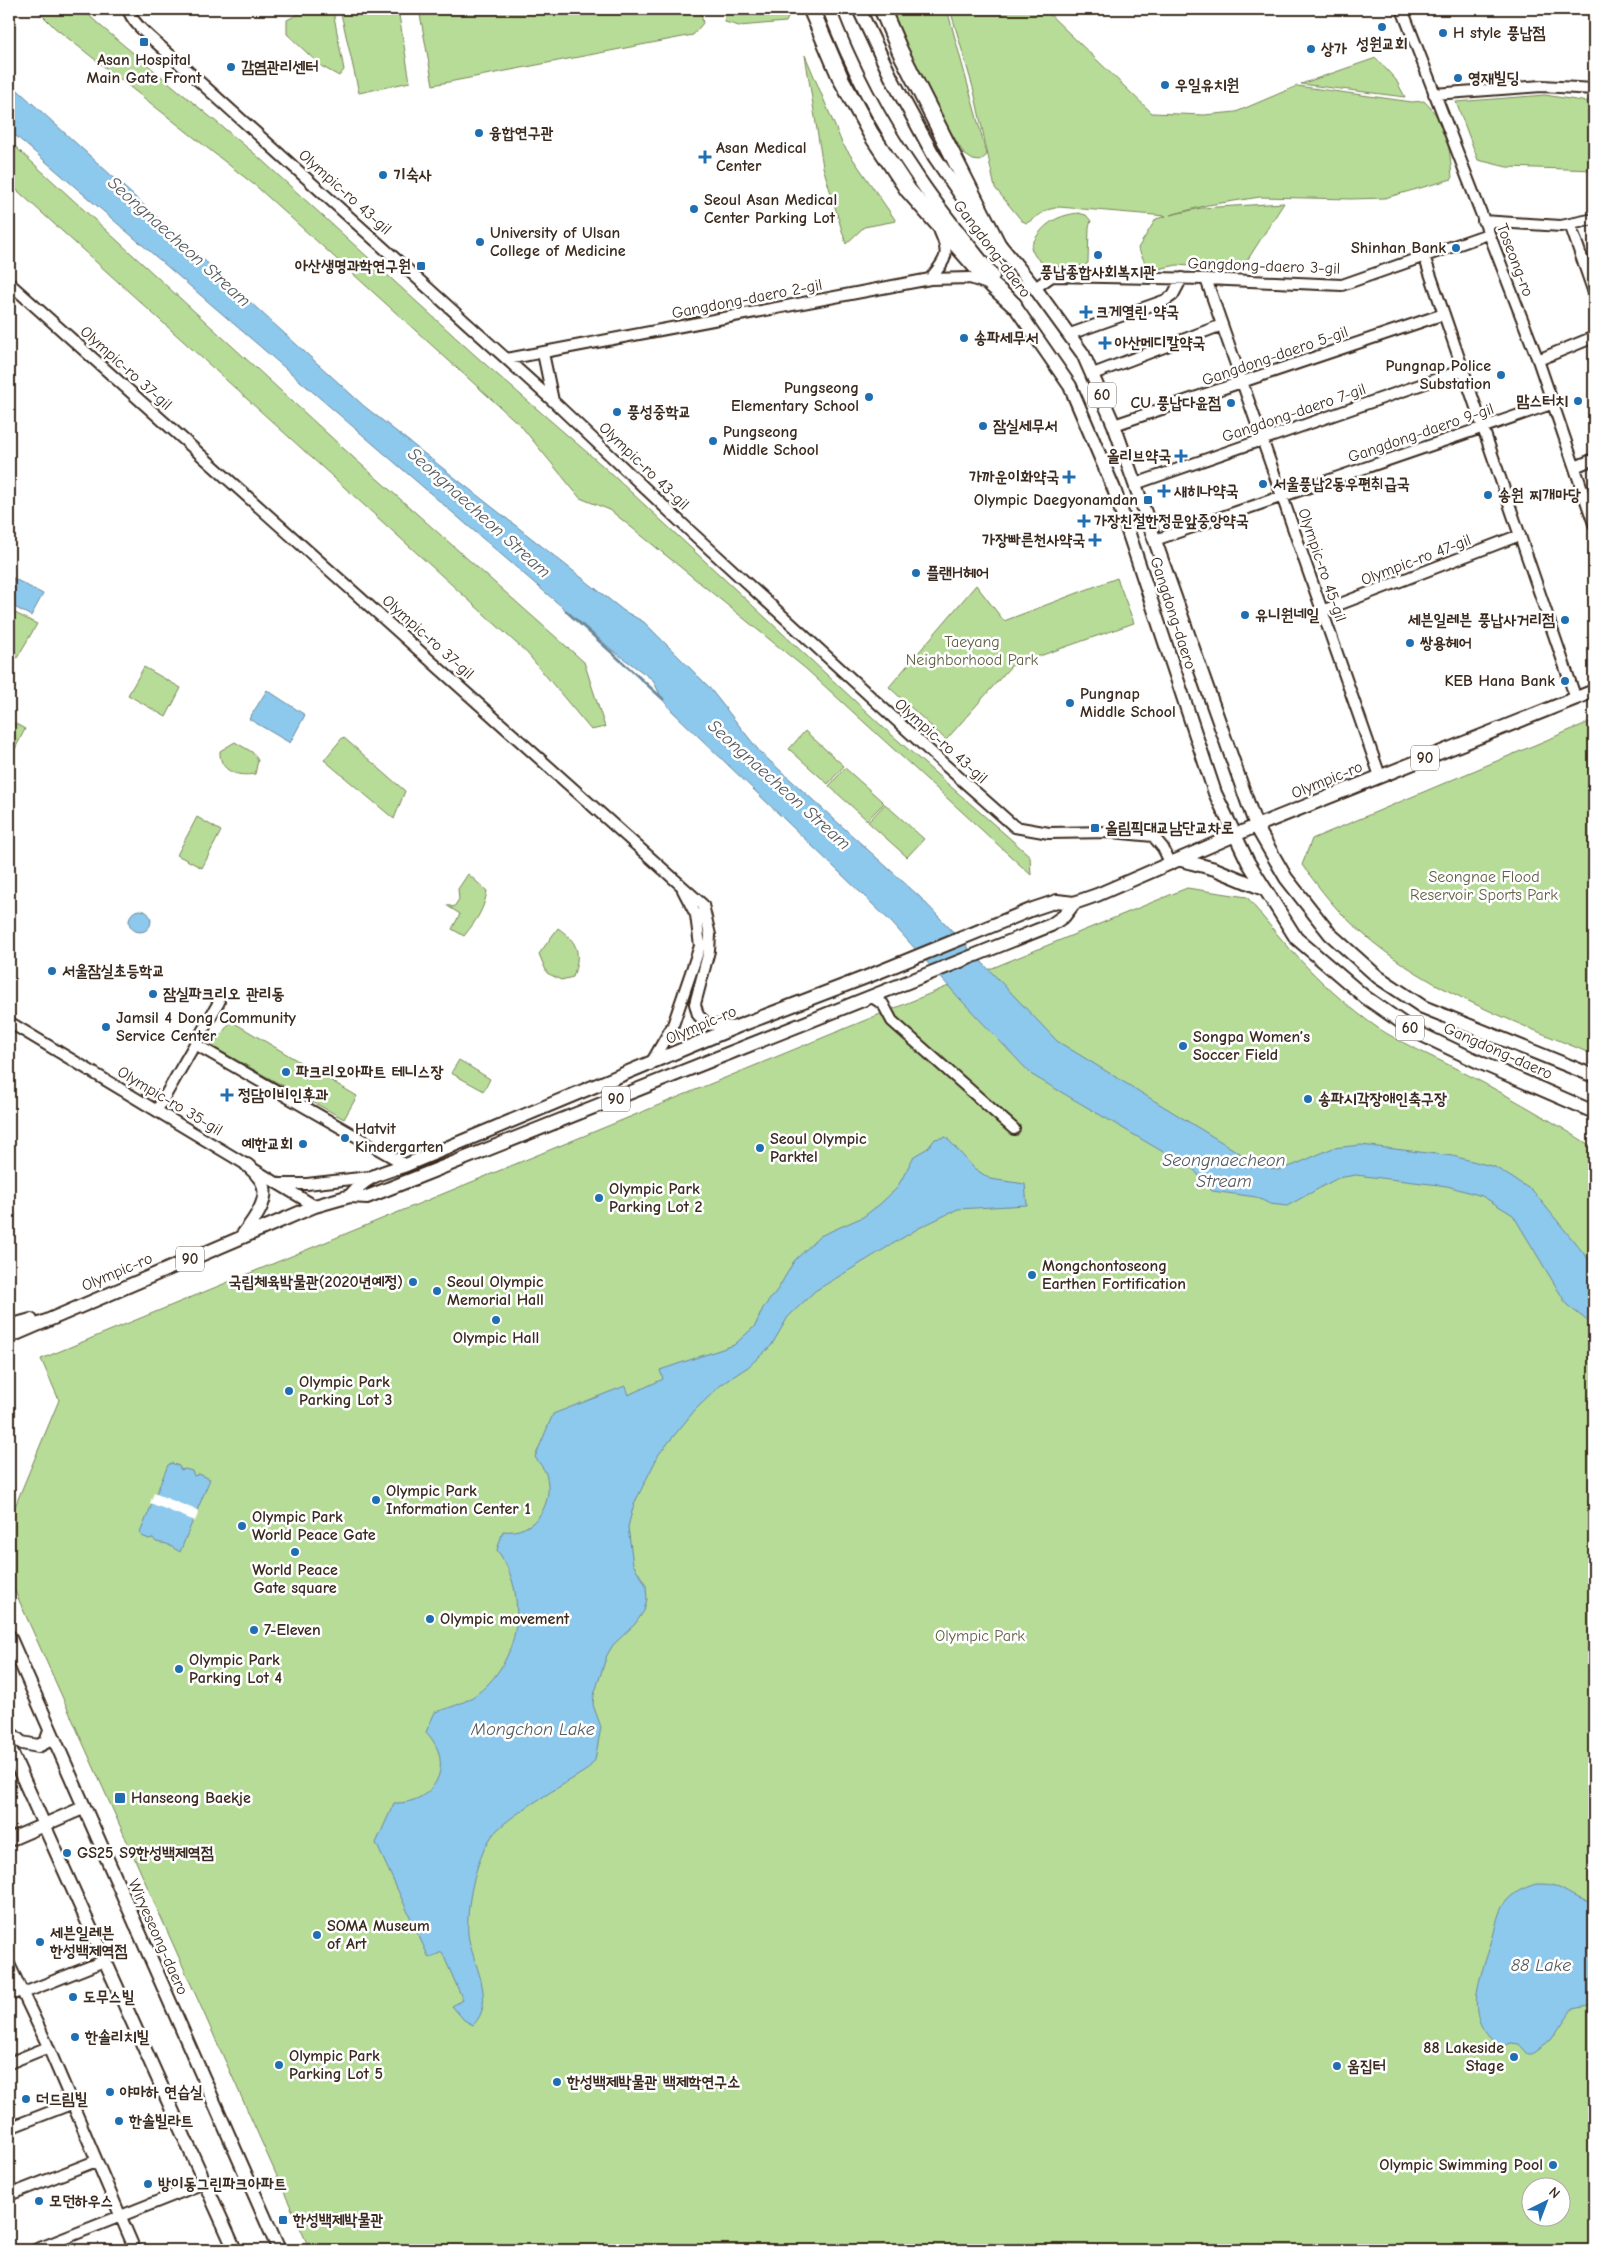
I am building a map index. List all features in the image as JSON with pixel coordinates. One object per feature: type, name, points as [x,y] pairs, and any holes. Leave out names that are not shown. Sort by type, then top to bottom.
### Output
[{"type":"highway","points":[[811,9],[841,79],[871,134],[908,190],[993,286],[1014,305]]},
{"type":"highway","points":[[882,9],[900,51],[998,245]]},
{"type":"main road","name":"Gangdong-daero","points":[[829,9],[868,98],[915,174],[1014,305],[1070,386],[1114,489],[1215,793],[1234,836],[1296,938],[1365,997],[1414,1031],[1481,1063],[1594,1112]]},
{"type":"main road","name":"Gangdong-daero","points":[[859,9],[890,77],[934,156],[998,245],[1035,288],[1070,334],[1093,374],[1114,425],[1156,540],[1256,826],[1286,878],[1330,934],[1378,977],[1423,1007],[1594,1076]]},
{"type":"main road","name":"Olympic-ro","points":[[350,1196],[360,1183],[369,1177],[406,1165],[650,1065],[736,1027],[869,976],[1033,909],[1057,901],[1074,903],[1176,862],[1256,826],[1594,691]]},
{"type":"main road","points":[[1176,862],[1215,869],[1266,890]]},
{"type":"main road","name":"Olympic-ro","points":[[9,1336],[315,1206],[350,1196],[367,1197],[1050,925],[1064,916],[1074,903]]},
{"type":"main road","points":[[240,1238],[260,1213],[263,1200],[262,1181],[247,1165]]},
{"type":"main road","name":"90","points":[[9,1326],[65,1311]]},
{"type":"main road","name":"Wiryeseong-daero","points":[[9,1636],[279,2250]]},
{"type":"main road","points":[[9,1732],[22,1743],[38,1746],[46,1742],[50,1731]]},
{"type":"main road","points":[[9,1746],[235,2250]]},
{"type":"main road","points":[[9,1840],[83,1808]]},
{"type":"street","name":"Toseong-ro","points":[[1402,9],[1538,360],[1594,524]]},
{"type":"street","name":"Olympic-ro 43-gil","points":[[129,10],[160,46],[553,401],[705,544],[1015,827],[1049,833],[1112,832],[1153,836],[1176,862]]},
{"type":"street","points":[[1434,94],[1542,86],[1594,88]]},
{"type":"street","points":[[1483,221],[1561,226],[1594,219]]},
{"type":"street","points":[[930,280],[946,258],[946,246],[936,223]]},
{"type":"street","points":[[1570,224],[1594,292]]},
{"type":"street","name":"Gangdong-daero 3-gil","points":[[1035,288],[1052,276],[1182,278],[1342,285],[1488,234]]},
{"type":"street","points":[[1424,256],[1576,699]]},
{"type":"street","name":"Gangdong-daero 2-gil","points":[[507,359],[930,280],[970,278],[993,286]]},
{"type":"street","points":[[1070,334],[1166,300],[1173,295],[1182,278]]},
{"type":"street","name":"Olympic-ro 45-gil","points":[[1206,279],[1380,776]]},
{"type":"street","name":"Olympic-ro 37-gil","points":[[9,283],[680,884],[696,915],[700,946],[673,1025],[650,1065]]},
{"type":"street","name":"Gangdong-daero 5-gil","points":[[1114,425],[1444,314]]},
{"type":"street","points":[[1093,374],[1222,325]]},
{"type":"street","points":[[1538,360],[1594,337]]},
{"type":"street","points":[[543,353],[553,401]]},
{"type":"street","name":"Gangdong-daero 7-gil","points":[[1135,484],[1463,370]]},
{"type":"street","name":"Gangdong-daero 9-gil","points":[[1156,540],[1554,404]]},
{"type":"street","points":[[1574,467],[1594,459]]},
{"type":"street","name":"Olympic-ro 47-gil","points":[[1322,611],[1520,535]]},
{"type":"street","points":[[680,884],[703,905],[710,935],[695,1004],[698,1015],[706,1024],[736,1027]]},
{"type":"street","points":[[876,995],[892,1021],[1014,1129]]},
{"type":"street","points":[[157,1110],[219,1002]]},
{"type":"street","name":"Olympic-ro 35-gil","points":[[9,1022],[315,1206]]},
{"type":"street","points":[[195,1044],[406,1165]]},
{"type":"street","points":[[279,1184],[307,1184],[369,1177]]},
{"type":"street","points":[[9,1996],[20,1991],[26,1992],[104,1961]]},
{"type":"street","points":[[9,1964],[20,1991],[25,1995],[46,2048],[95,2155],[135,2250]]},
{"type":"street","points":[[9,2062],[46,2048]]},
{"type":"street","points":[[9,2128],[71,2104]]},
{"type":"street","points":[[9,2195],[96,2160]]},
{"type":"street","points":[[35,2250],[204,2184]]},
{"type":"green space","points":[[36,9],[82,9],[255,154],[477,357],[604,467],[885,729],[1030,856],[1031,875],[806,669],[610,510],[580,498],[521,426],[257,187],[55,28]]},
{"type":"green space","points":[[308,9],[333,11],[344,70],[339,76],[321,66],[287,34],[287,20]]},
{"type":"green space","points":[[340,9],[398,9],[410,82],[359,93]]},
{"type":"green space","points":[[419,9],[700,9],[703,23],[693,35],[433,85]]},
{"type":"green space","points":[[724,9],[792,9],[786,22],[739,26],[725,22]]},
{"type":"green space","points":[[886,9],[947,9],[987,155],[980,161],[973,160],[964,154],[901,49]]},
{"type":"green space","points":[[950,9],[1044,9],[1152,113],[1204,115],[1236,112],[1297,86],[1412,102],[1424,101],[1443,128],[1449,147],[1452,179],[1385,198],[1260,197],[1208,205],[1170,215],[1201,208],[1284,203],[1241,270],[1177,265],[1149,271],[1138,248],[1156,219],[1166,216],[1059,207],[1047,210],[1027,223],[1022,221],[995,188],[974,91]]},
{"type":"green space","points":[[805,55],[842,143],[896,221],[864,227],[846,244],[823,167]]},
{"type":"green space","points":[[1376,58],[1396,80],[1405,97],[1301,84]]},
{"type":"green space","points":[[1545,95],[1594,103],[1594,170],[1507,167],[1478,160],[1456,102]]},
{"type":"green space","points":[[9,141],[355,459],[584,662],[605,727],[591,730],[527,653],[9,183]]},
{"type":"green space","points":[[1078,213],[1086,215],[1091,221],[1089,227],[1088,263],[1084,266],[1060,267],[1039,261],[1031,247],[1039,233],[1056,219]]},
{"type":"green space","name":"Taeyang Neighborhood Park","points":[[1117,578],[1134,623],[1011,666],[946,740],[889,687],[976,585],[1004,621]]},
{"type":"green space","points":[[9,610],[37,624],[17,658],[9,653]]},
{"type":"green space","points":[[144,667],[181,688],[166,717],[128,695]]},
{"type":"green space","points":[[9,720],[25,729],[9,761]]},
{"type":"green space","name":"Seongnae Flood Reservoir Sports Park","points":[[1594,720],[1594,1055],[1495,1014],[1432,982],[1402,963],[1373,942],[1346,918],[1302,865],[1312,839]]},
{"type":"green space","points":[[805,731],[844,766],[828,784],[789,749]]},
{"type":"green space","points":[[343,737],[405,791],[394,819],[324,760]]},
{"type":"green space","points":[[235,742],[252,752],[258,760],[255,774],[236,774],[223,764],[220,751]]},
{"type":"green space","points":[[845,768],[884,803],[867,820],[829,786]]},
{"type":"green space","points":[[885,804],[924,839],[907,857],[868,822]]},
{"type":"green space","points":[[197,817],[221,831],[202,868],[177,855]]},
{"type":"green space","points":[[468,874],[487,891],[479,915],[464,936],[452,929],[460,914],[446,905],[454,907],[459,899],[458,889]]},
{"type":"green space","name":"Olympic Park","points":[[1187,888],[1247,897],[1292,951],[1324,984],[1378,1028],[1504,1094],[1594,1148],[1594,2250],[310,2250],[9,1578],[9,1513],[13,1511],[59,1400],[41,1359]]},
{"type":"green space","points":[[558,928],[574,944],[577,955],[573,977],[561,980],[547,973],[539,954]]},
{"type":"green space","name":"파크리오아파트 테니스장","points":[[231,1021],[357,1096],[344,1119],[212,1047]]},
{"type":"green space","points":[[459,1060],[490,1079],[484,1091],[451,1073]]},
{"type":"water","name":"Seongnaecheon Stream","points":[[9,82],[364,406],[624,611],[644,622],[708,686],[760,752],[920,897],[1057,1041],[1259,1165],[1277,1170],[1294,1165],[1333,1148],[1361,1145],[1453,1156],[1495,1167],[1533,1191],[1594,1266],[1594,1326],[1567,1305],[1513,1215],[1482,1196],[1447,1186],[1356,1175],[1338,1178],[1287,1206],[1270,1204],[1256,1197],[1212,1191],[1194,1170],[1032,1075],[892,923],[672,711],[662,699],[653,680],[612,650],[9,130]]},
{"type":"water","points":[[11,577],[43,594],[31,616],[9,604],[9,582]]},
{"type":"water","points":[[267,690],[305,715],[290,743],[249,719]]},
{"type":"water","points":[[140,910],[148,913],[151,921],[148,929],[140,932],[132,929],[129,921],[132,913]]},
{"type":"water","name":"Mongchon Lake","points":[[946,1137],[974,1168],[990,1179],[1025,1184],[1027,1205],[958,1209],[919,1228],[815,1291],[788,1317],[771,1346],[748,1367],[722,1384],[695,1410],[659,1454],[634,1504],[628,1527],[633,1564],[646,1585],[647,1599],[644,1611],[635,1624],[613,1645],[607,1655],[594,1695],[593,1705],[601,1727],[595,1760],[588,1769],[523,1810],[499,1828],[486,1846],[476,1870],[470,1897],[468,1934],[481,1981],[483,2004],[480,2015],[473,2025],[464,2020],[452,2006],[463,2000],[442,1952],[429,1958],[376,1843],[394,1803],[409,1802],[421,1797],[437,1780],[440,1756],[435,1744],[426,1732],[435,1712],[460,1704],[474,1696],[490,1682],[502,1666],[511,1647],[516,1628],[517,1607],[514,1587],[507,1568],[497,1550],[503,1531],[514,1531],[524,1528],[540,1515],[545,1506],[548,1496],[546,1474],[535,1457],[553,1414],[625,1386],[628,1395],[663,1379],[660,1370],[734,1345],[755,1326],[763,1308],[778,1289],[794,1261],[820,1236],[863,1217],[880,1204],[897,1188],[914,1156],[928,1148],[935,1139]]},
{"type":"water","points":[[171,1463],[179,1466],[181,1470],[192,1471],[194,1476],[199,1474],[210,1479],[180,1552],[167,1544],[156,1542],[153,1538],[149,1539],[142,1536],[140,1533],[168,1465]]},
{"type":"water","name":"88 Lake","points":[[1536,1884],[1552,1885],[1578,1898],[1594,1902],[1594,2005],[1572,2009],[1551,2040],[1532,2054],[1528,2054],[1519,2044],[1511,2043],[1501,2047],[1488,2036],[1477,2012],[1476,1998],[1482,1971],[1502,1908],[1514,1894]]},
{"type":"pier","points":[[154,1493],[199,1511],[195,1521],[150,1503]]},
{"type":"waterway","name":"Seongnaecheon Stream","points":[[566,611],[663,699]]},
{"type":"place","name":"성원교회","points":[[1382,27]]},
{"type":"place","name":"H style 풍납점","points":[[1443,33]]},
{"type":"place","name":"Asan Hospital Main Gate Front","points":[[144,42]]},
{"type":"place","name":"상가","points":[[1311,49]]},
{"type":"place","name":"감염관리센터","points":[[231,67]]},
{"type":"place","name":"영재빌딩","points":[[1458,78]]},
{"type":"place","name":"우일유치원","points":[[1165,85]]},
{"type":"place","name":"융합연구관","points":[[479,133]]},
{"type":"place","name":"Asan Medical Center","points":[[705,157]]},
{"type":"place","name":"기숙사","points":[[383,175]]},
{"type":"place","name":"Seoul Asan Medical Center Parking Lot","points":[[694,209]]},
{"type":"place","name":"University of Ulsan College of Medicine","points":[[480,242]]},
{"type":"place","name":"Shinhan Bank","points":[[1456,248]]},
{"type":"place","name":"풍납종합사회복지관","points":[[1098,255]]},
{"type":"place","name":"아산생명과학연구원","points":[[421,266]]},
{"type":"place","name":"크게열린 약국","points":[[1086,312]]},
{"type":"place","name":"송파세무서","points":[[964,338]]},
{"type":"place","name":"아산메디칼약국","points":[[1105,343]]},
{"type":"place","name":"Pungnap Police Substation","points":[[1501,375]]},
{"type":"place","name":"Pungseong Elementary School","points":[[869,397]]},
{"type":"place","name":"맘스터치","points":[[1578,401]]},
{"type":"place","name":"CU 풍납다윤점","points":[[1231,403]]},
{"type":"place","name":"풍성중학교","points":[[617,412]]},
{"type":"place","name":"잠실세무서","points":[[983,426]]},
{"type":"place","name":"Pungseong Middle School","points":[[713,441]]},
{"type":"place","name":"올리브약국","points":[[1181,456]]},
{"type":"place","name":"가까운이화약국","points":[[1069,477]]},
{"type":"place","name":"서울풍납2동우편취급국","points":[[1263,484]]},
{"type":"place","name":"새히나약국","points":[[1164,491]]},
{"type":"place","name":"송원 찌개마당","points":[[1488,495]]},
{"type":"place","name":"Olympic Daegyonamdan","points":[[1148,500]]},
{"type":"place","name":"가장친절한정문앞중앙약국","points":[[1084,521]]},
{"type":"place","name":"가장빠른천사약국","points":[[1095,540]]},
{"type":"place","name":"플랜H헤어","points":[[916,573]]},
{"type":"place","name":"유니원네일","points":[[1245,615]]},
{"type":"place","name":"세븐일레븐 풍납사거리점","points":[[1565,620]]},
{"type":"place","name":"쌍용헤어","points":[[1410,643]]},
{"type":"place","name":"KEB Hana Bank","points":[[1565,681]]},
{"type":"place","name":"Pungnap Middle School","points":[[1070,703]]},
{"type":"place","name":"올림픽대교남단교차로","points":[[1095,828]]},
{"type":"place","name":"서울잠실초등학교","points":[[52,971]]},
{"type":"place","name":"잠실파크리오 관리동","points":[[153,994]]},
{"type":"place","name":"Jamsil 4 Dong Community Service Center","points":[[106,1027]]},
{"type":"place","name":"Songpa Women’s Soccer Field","points":[[1183,1046]]},
{"type":"place","name":"파크리오아파트 테니스장","points":[[286,1072]]},
{"type":"place","name":"정담이비인후과","points":[[227,1095]]},
{"type":"place","name":"송파시각장애인축구장","points":[[1308,1099]]},
{"type":"place","name":"Hatvit Kindergarten","points":[[345,1138]]},
{"type":"place","name":"예한교회","points":[[303,1144]]},
{"type":"place","name":"Seoul Olympic Parktel","points":[[760,1148]]},
{"type":"place","name":"Olympic Park Parking Lot 2","points":[[599,1198]]},
{"type":"place","name":"Mongchontoseong Earthen Fortification","points":[[1032,1275]]},
{"type":"place","name":"국립체육박물관(2020년예정)","points":[[413,1282]]},
{"type":"place","name":"Seoul Olympic Memorial Hall","points":[[437,1291]]},
{"type":"place","name":"Olympic Hall","points":[[496,1320]]},
{"type":"place","name":"Olympic Park Parking Lot 3","points":[[289,1391]]},
{"type":"place","name":"Olympic Park Information Center 1","points":[[376,1500]]},
{"type":"place","name":"Olympic Park World Peace Gate","points":[[242,1526]]},
{"type":"place","name":"World Peace Gate square","points":[[295,1552]]},
{"type":"place","name":"Olympic movement","points":[[430,1619]]},
{"type":"place","name":"7-Eleven","points":[[254,1630]]},
{"type":"place","name":"Olympic Park Parking Lot 4","points":[[179,1669]]},
{"type":"place","name":"Hanseong Baekje","points":[[120,1798]]},
{"type":"place","name":"GS25 S9한성백제역점","points":[[67,1853]]},
{"type":"place","name":"SOMA Museum of Art","points":[[317,1935]]},
{"type":"place","name":"세븐일레븐 한성백제역점","points":[[40,1942]]},
{"type":"place","name":"도무스빌","points":[[73,1997]]},
{"type":"place","name":"한솔리치빌","points":[[75,2037]]},
{"type":"place","name":"88 Lakeside Stage","points":[[1514,2057]]},
{"type":"place","name":"Olympic Park Parking Lot 5","points":[[279,2065]]},
{"type":"place","name":"움집터","points":[[1337,2066]]},
{"type":"place","name":"한성백제박물관 백제학연구소","points":[[557,2082]]},
{"type":"place","name":"야마하 연습실","points":[[110,2092]]},
{"type":"place","name":"더드림빌","points":[[26,2099]]},
{"type":"place","name":"한솔빌라트","points":[[119,2121]]},
{"type":"place","name":"Olympic Swimming Pool","points":[[1553,2165]]},
{"type":"place","name":"방이동그린파크아파트","points":[[148,2184]]},
{"type":"place","name":"모던하우스","points":[[39,2201]]},
{"type":"place","name":"한성백제박물관","points":[[283,2220]]}]
